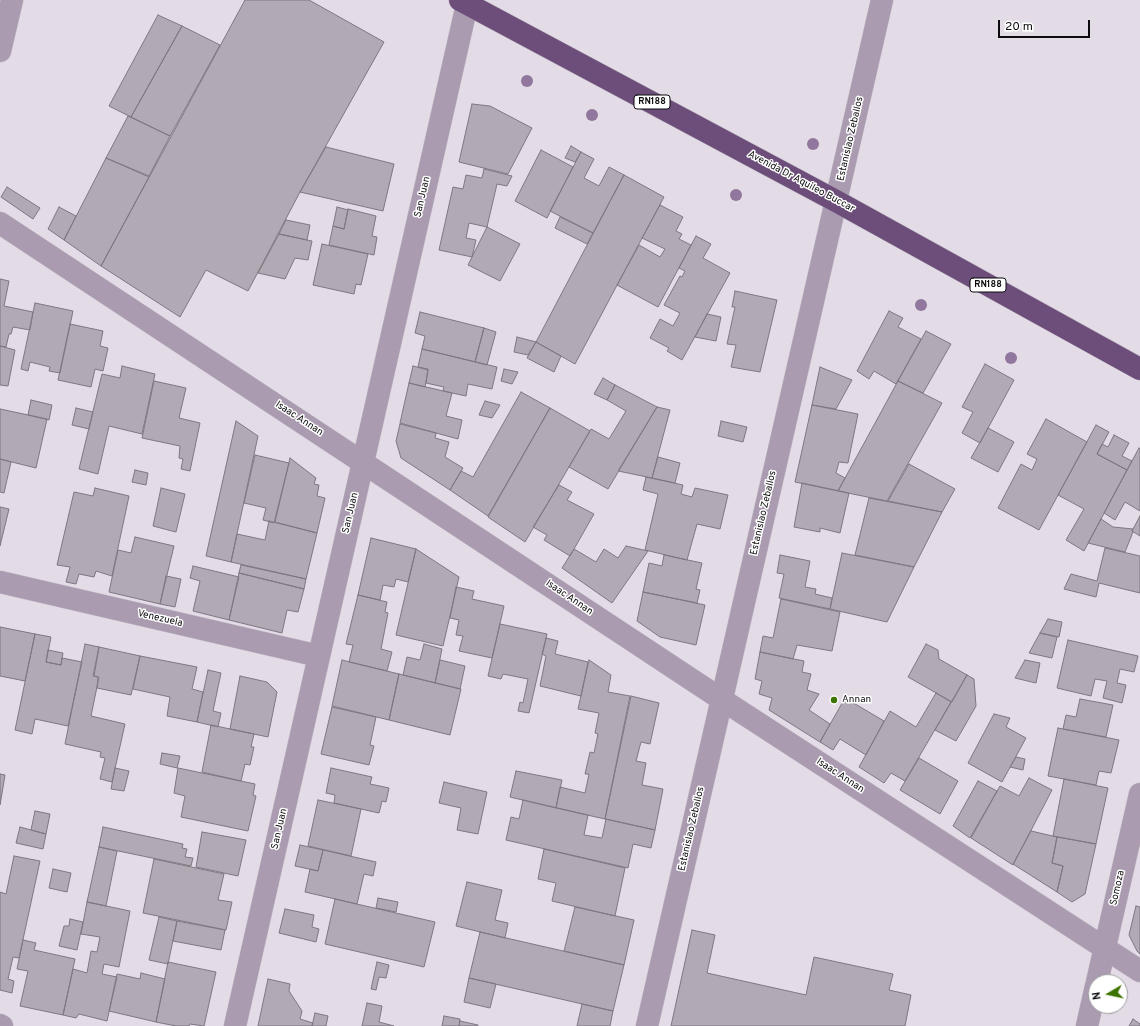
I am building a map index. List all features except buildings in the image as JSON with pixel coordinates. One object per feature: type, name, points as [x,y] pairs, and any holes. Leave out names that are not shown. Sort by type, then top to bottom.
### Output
[{"type":"highway","name":"Avenida Dr Aquileo Buccar","points":[[465,1],[836,201],[1140,369]]},
{"type":"street","points":[[0,52],[12,0]]},
{"type":"street","name":"Estanislao Zeballos","points":[[647,1026],[882,0]]},
{"type":"street","name":"San Juan","points":[[236,1026],[465,1]]},
{"type":"street","name":"Isaac Annan","points":[[0,223],[363,461],[721,699],[1140,971]]},
{"type":"street","name":"Venezuela","points":[[0,582],[319,656]]},
{"type":"street","name":"Somoza","points":[[1099,974],[1140,794]]},
{"type":"street","points":[[1087,1026],[1090,1014]]},
{"type":"place","name":"Annan","points":[[834,700]]}]
